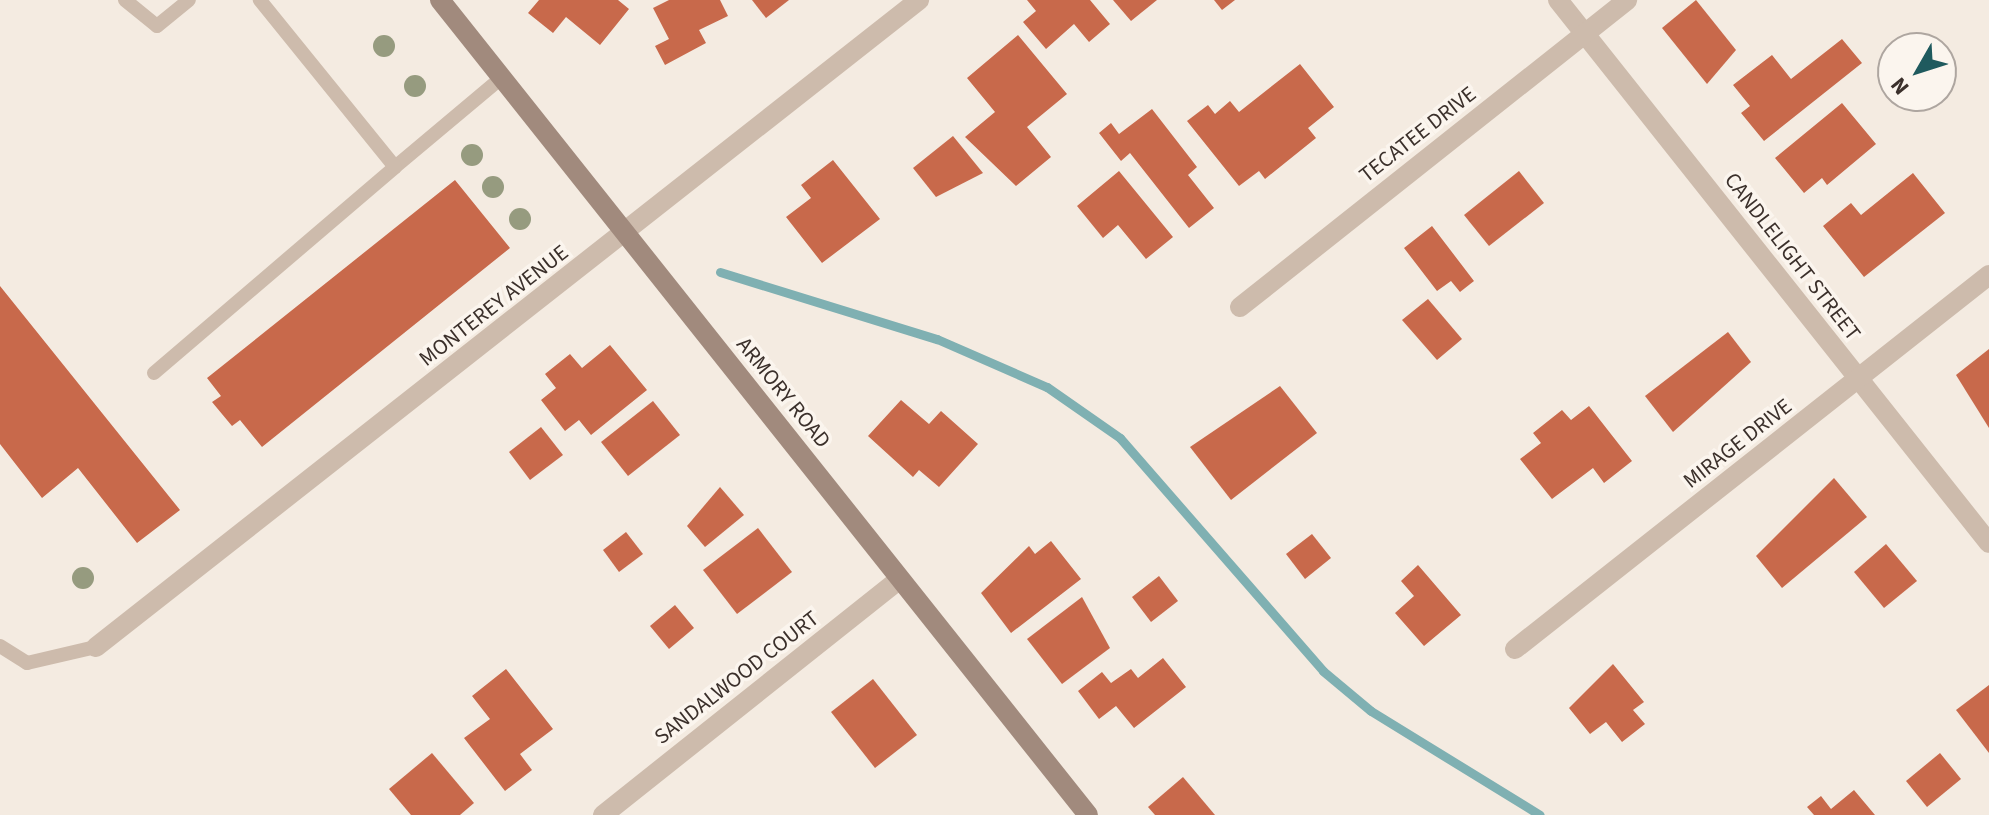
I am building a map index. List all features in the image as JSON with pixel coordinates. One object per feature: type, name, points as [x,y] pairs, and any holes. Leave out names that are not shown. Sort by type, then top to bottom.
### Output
[{"type":"main road","name":"ARMORY ROAD","points":[[440,0],[1088,815]]},
{"type":"street","name":"MONTEREY AVENUE","points":[[96,647],[919,0]]},
{"type":"street","name":"CANDLELIGHT STREET","points":[[1558,0],[1989,543]]},
{"type":"street","name":"TECATEE DRIVE","points":[[1240,307],[1627,0]]},
{"type":"street","name":"MIRAGE DRIVE","points":[[1515,649],[1989,275]]},
{"type":"street","name":"SANDALWOOD COURT","points":[[603,815],[900,579]]},
{"type":"lane","points":[[125,0],[157,26],[189,0]]},
{"type":"lane","points":[[260,0],[395,167]]},
{"type":"lane","points":[[154,373],[501,78]]},
{"type":"lane","points":[[0,646],[11,657],[40,663],[96,647]]},
{"type":"building","points":[[539,0],[618,0],[629,9],[600,45],[566,17],[553,33],[528,13]]},
{"type":"building","points":[[669,0],[720,0],[728,16],[699,30],[706,43],[665,65],[655,46],[669,39],[653,8]]},
{"type":"building","points":[[752,0],[789,0],[766,18]]},
{"type":"building","points":[[1027,0],[1090,0],[1110,24],[1089,42],[1074,24],[1046,49],[1023,22],[1036,11]]},
{"type":"building","points":[[1113,0],[1157,0],[1131,21]]},
{"type":"building","points":[[1214,0],[1235,0],[1222,10]]},
{"type":"building","points":[[1696,0],[1736,50],[1707,84],[1662,28]]},
{"type":"building","points":[[1018,35],[1067,94],[1027,127],[1051,157],[1016,186],[965,137],[995,112],[967,78]]},
{"type":"building","points":[[1842,39],[1862,63],[1764,141],[1741,113],[1750,106],[1733,85],[1772,55],[1791,79]]},
{"type":"building","points":[[1300,64],[1334,107],[1308,128],[1316,138],[1265,179],[1259,171],[1239,186],[1187,121],[1208,105],[1215,114],[1230,101],[1239,112]]},
{"type":"building","points":[[1842,103],[1876,144],[1827,185],[1822,178],[1804,193],[1775,158]]},
{"type":"building","points":[[1152,109],[1197,167],[1188,175],[1214,208],[1189,228],[1130,153],[1121,161],[1099,133],[1111,123],[1119,134]]},
{"type":"building","points":[[953,136],[983,173],[936,197],[913,168]]},
{"type":"building","points":[[833,160],[880,219],[822,263],[786,217],[811,198],[801,185]]},
{"type":"building","points":[[1119,171],[1173,237],[1146,259],[1118,225],[1103,238],[1077,206]]},
{"type":"building","points":[[1519,171],[1544,203],[1489,246],[1464,215]]},
{"type":"building","points":[[1913,173],[1945,213],[1864,277],[1823,226],[1851,203],[1861,215]]},
{"type":"building","points":[[455,180],[510,248],[262,447],[240,420],[232,426],[212,402],[221,396],[207,378]]},
{"type":"building","points":[[1432,226],[1474,281],[1460,292],[1451,281],[1437,291],[1404,248]]},
{"type":"building","points":[[0,286],[180,510],[137,543],[78,468],[42,498],[0,444]]},
{"type":"building","points":[[1428,299],[1462,339],[1437,360],[1402,320]]},
{"type":"building","points":[[1728,332],[1751,362],[1673,432],[1645,396]]},
{"type":"building","points":[[610,345],[647,390],[591,435],[579,420],[565,431],[541,400],[556,388],[545,374],[570,354],[582,368]]},
{"type":"building","points":[[1989,349],[1989,428],[1956,375]]},
{"type":"building","points":[[1280,386],[1317,433],[1231,500],[1190,447]]},
{"type":"building","points":[[901,400],[929,424],[941,411],[978,444],[939,487],[919,470],[913,477],[868,436]]},
{"type":"building","points":[[653,401],[680,435],[628,476],[601,442]]},
{"type":"building","points":[[1589,406],[1632,461],[1604,483],[1593,468],[1552,499],[1520,459],[1541,443],[1533,433],[1562,410],[1571,420]]},
{"type":"building","points":[[541,427],[563,455],[530,480],[509,452]]},
{"type":"building","points":[[1834,478],[1867,517],[1782,588],[1756,556]]},
{"type":"building","points":[[720,487],[744,515],[705,547],[687,526]]},
{"type":"building","points":[[758,528],[792,572],[737,614],[703,570]]},
{"type":"building","points":[[626,532],[643,554],[619,572],[603,550]]},
{"type":"building","points":[[1312,534],[1331,558],[1305,579],[1286,554]]},
{"type":"building","points":[[1051,541],[1081,579],[1011,633],[981,593],[1029,546],[1035,554]]},
{"type":"building","points":[[1886,544],[1917,581],[1884,608],[1854,572]]},
{"type":"building","points":[[1418,565],[1461,615],[1424,646],[1395,613],[1414,596],[1401,581]]},
{"type":"building","points":[[1159,576],[1178,601],[1151,622],[1132,597]]},
{"type":"building","points":[[1082,597],[1110,648],[1062,684],[1027,639]]},
{"type":"building","points":[[675,605],[694,628],[669,649],[650,626]]},
{"type":"building","points":[[1163,658],[1186,687],[1134,728],[1116,706],[1099,719],[1078,691],[1102,672],[1111,683],[1131,669],[1138,678]]},
{"type":"building","points":[[1613,664],[1644,702],[1633,710],[1645,724],[1622,742],[1606,722],[1590,734],[1569,708]]},
{"type":"building","points":[[506,669],[553,729],[520,754],[532,770],[505,791],[464,738],[490,719],[472,696]]},
{"type":"building","points":[[873,679],[917,735],[875,768],[831,712]]},
{"type":"building","points":[[1989,685],[1989,753],[1956,710]]},
{"type":"building","points":[[432,753],[474,803],[460,815],[411,815],[389,789]]},
{"type":"building","points":[[1940,753],[1961,779],[1927,807],[1906,781]]},
{"type":"building","points":[[1183,777],[1215,815],[1155,815],[1148,807]]},
{"type":"building","points":[[1854,790],[1875,815],[1814,815],[1807,807],[1821,796],[1831,809]]},
{"type":"waterway","points":[[720,272],[937,339],[1047,387],[1120,438],[1323,671],[1371,711],[1540,815]]}]
